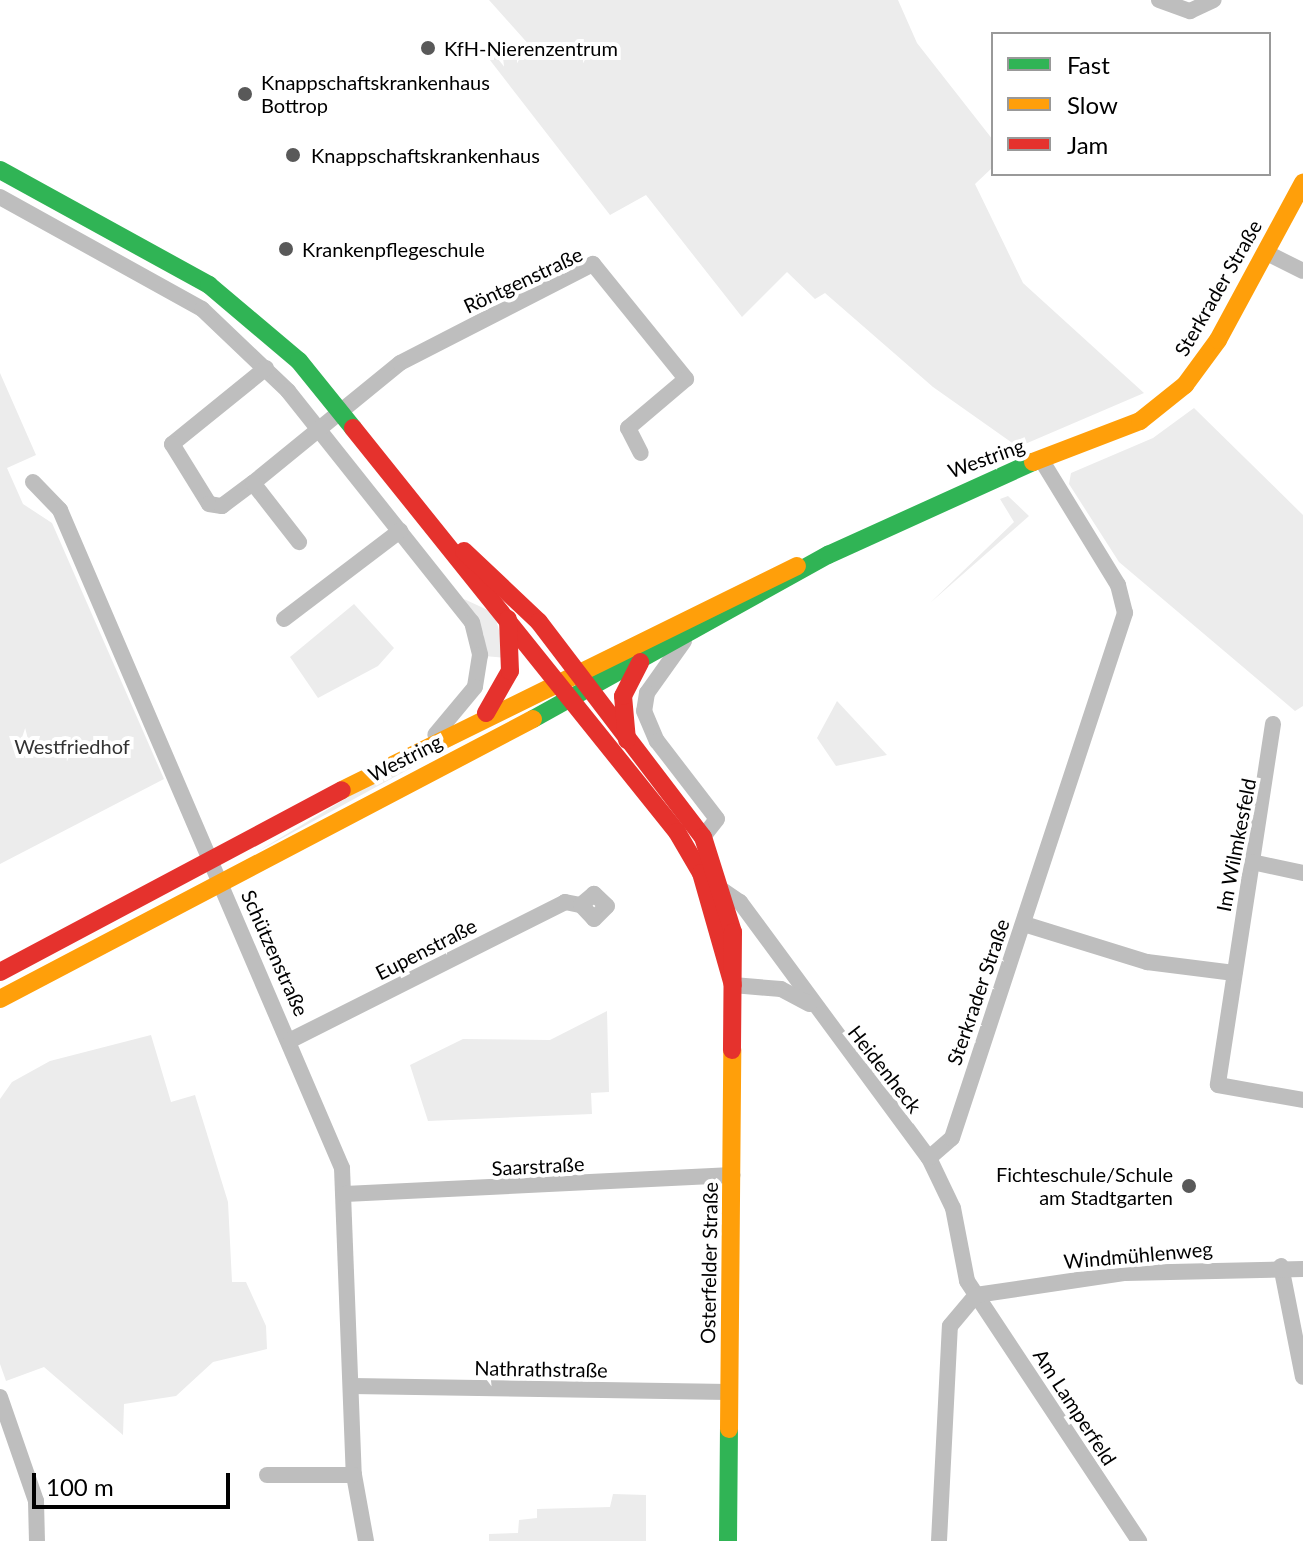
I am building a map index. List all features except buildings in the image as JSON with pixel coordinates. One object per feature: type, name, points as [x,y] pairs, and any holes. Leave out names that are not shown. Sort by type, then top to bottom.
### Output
[{"type":"main road","name":"Osterfelder Straße","points":[[0,170],[209,285],[284,345],[448,539],[486,596],[565,674],[586,689],[703,837],[733,932],[728,1541]]},
{"type":"main road","name":"Sterkrader Straße","points":[[1161,407],[1218,340],[1303,183]]},
{"type":"main road","name":"Westring","points":[[0,999],[220,878],[686,638],[828,555],[939,499],[1048,459],[1161,407]]},
{"type":"main road","name":"Osterfelder Straße","points":[[448,539],[499,578],[565,674],[569,698],[677,832],[701,873],[733,985]]},
{"type":"main road","name":"Westring","points":[[0,972],[565,674],[739,589],[828,555]]},
{"type":"main road","points":[[482,718],[510,671],[507,618]]},
{"type":"main road","points":[[628,742],[623,696],[640,662]]},
{"type":"street","points":[[1159,0],[1190,11],[1214,0]]},
{"type":"street","points":[[0,197],[197,307],[266,368],[452,594],[472,622],[479,674],[461,709],[426,745]]},
{"type":"street","points":[[41,221],[53,199]]},
{"type":"street","points":[[1265,252],[1303,271]]},
{"type":"street","name":"Röntgenstraße","points":[[339,413],[400,363],[593,264],[686,379],[628,428],[641,453]]},
{"type":"street","points":[[197,307],[209,285]]},
{"type":"street","points":[[266,368],[172,444],[209,504],[222,506],[339,413]]},
{"type":"street","name":"Sterkrader Straße","points":[[929,1158],[952,1138],[1125,613],[1118,585],[1048,459]]},
{"type":"street","name":"Schützenstraße","points":[[33,482],[60,510],[213,857],[291,1040],[345,1194],[354,1475],[366,1541]]},
{"type":"street","points":[[253,483],[299,542]]},
{"type":"street","points":[[284,619],[400,531]]},
{"type":"street","points":[[452,594],[486,596]]},
{"type":"street","name":"Osterfelder Straße","points":[[686,638],[647,693],[644,711],[657,741],[717,819],[703,837]]},
{"type":"street","name":"Im Wilmkesfeld","points":[[1273,724],[1218,1085],[1303,1100]]},
{"type":"street","points":[[1252,862],[1303,873]]},
{"type":"street","name":"Heidenheck","points":[[722,890],[740,902],[809,1004],[929,1158]]},
{"type":"street","name":"Eupenstraße","points":[[291,1040],[565,902],[581,905]]},
{"type":"street","points":[[1024,924],[1147,962],[1234,973]]},
{"type":"street","name":"Heidenheck","points":[[733,985],[781,989],[809,1004]]},
{"type":"street","points":[[929,1158],[944,1182],[962,1268],[976,1295],[950,1326],[939,1541]]},
{"type":"street","name":"Saarstraße","points":[[345,1194],[733,1175]]},
{"type":"street","points":[[1281,1266],[1303,1377]]},
{"type":"street","name":"Windmühlenweg","points":[[976,1295],[1125,1273],[1281,1266],[1303,1269]]},
{"type":"street","name":"Am Lamperfeld","points":[[976,1295],[1139,1541]]},
{"type":"street","name":"Nathrathstraße","points":[[352,1386],[728,1392]]},
{"type":"street","points":[[0,1397],[8,1440],[36,1501],[37,1541]]},
{"type":"street","points":[[267,1475],[354,1475]]},
{"type":"green space","points":[[489,0],[898,0],[917,43],[991,137],[991,169],[975,184],[1023,283],[1144,393],[1018,447],[933,387],[825,293],[815,299],[787,272],[742,317],[646,195],[610,215],[486,55],[531,47]]},
{"type":"green space","name":"Westfriedhof","points":[[0,373],[36,455],[7,468],[23,504],[52,523],[164,779],[0,864]]},
{"type":"green space","points":[[1194,408],[1303,515],[1303,706],[1295,711],[1119,562],[1069,484],[1071,473],[1153,438]]},
{"type":"green space","points":[[1008,496],[1029,516],[930,603],[1014,522],[1000,499]]},
{"type":"green space","points":[[464,599],[494,613],[507,658],[484,656],[484,635]]},
{"type":"green space","points":[[354,604],[394,648],[378,666],[318,698],[290,657]]},
{"type":"green space","points":[[539,701],[466,738],[255,853],[370,784]]},
{"type":"green space","points":[[837,701],[887,755],[836,766],[817,738]]},
{"type":"green space","points":[[607,1011],[609,1092],[591,1093],[592,1114],[428,1121],[410,1065],[463,1039],[550,1040]]},
{"type":"green space","points":[[151,1035],[171,1102],[195,1095],[228,1202],[232,1282],[246,1282],[266,1326],[267,1349],[213,1362],[176,1396],[124,1404],[123,1435],[44,1367],[6,1381],[0,1364],[0,1099],[12,1082],[50,1061]]},
{"type":"green space","points":[[613,1494],[646,1495],[646,1541],[489,1541],[489,1534],[518,1533],[519,1520],[537,1518],[537,1509],[610,1507]]},
{"type":"traffic: fast","points":[[0,170],[209,285],[299,361],[353,428]]},
{"type":"traffic: fast","points":[[533,719],[828,555],[1033,462]]},
{"type":"traffic: fast","points":[[728,1541],[729,1429]]},
{"type":"traffic: slow","points":[[1033,462],[1140,421],[1185,385],[1218,340],[1303,183]]},
{"type":"traffic: slow","points":[[342,790],[797,566]]},
{"type":"traffic: slow","points":[[0,999],[533,719]]},
{"type":"traffic: slow","points":[[729,1429],[732,1050]]},
{"type":"traffic: jam","points":[[353,428],[677,832],[701,873],[733,985]]},
{"type":"traffic: jam","points":[[464,551],[539,622],[703,837],[733,932],[732,1050]]},
{"type":"traffic: jam","points":[[486,713],[510,671],[508,619]]},
{"type":"traffic: jam","points":[[627,740],[623,696],[640,662]]},
{"type":"traffic: jam","points":[[0,972],[342,790]]},
{"type":"place","name":"KfH-Nierenzentrum","points":[[428,48]]},
{"type":"place","name":"Knappschaftskrankenhaus Bottrop","points":[[245,94]]},
{"type":"place","name":"Knappschaftskrankenhaus","points":[[293,155]]},
{"type":"place","name":"Krankenpflegeschule","points":[[286,249]]},
{"type":"place","name":"Fichteschule/Schule am Stadtgarten","points":[[1189,1186]]}]
